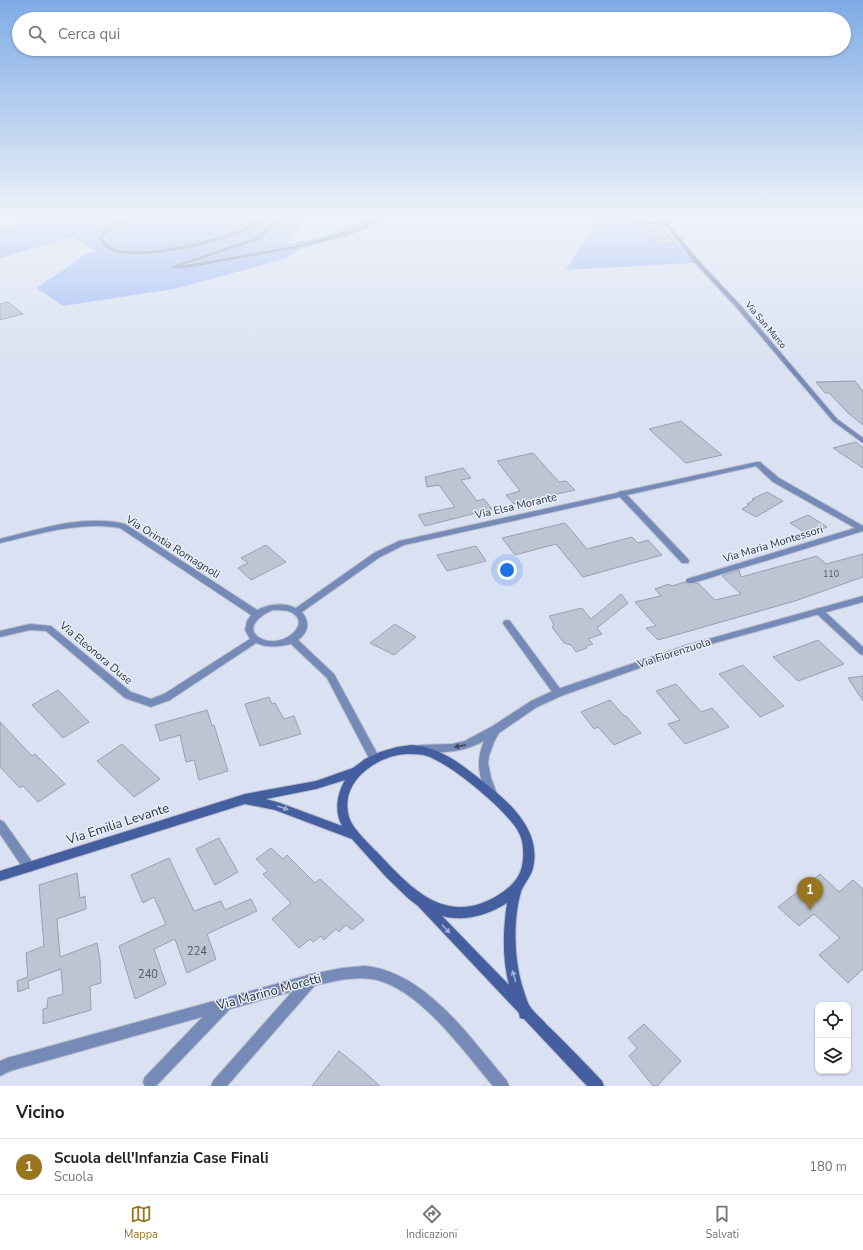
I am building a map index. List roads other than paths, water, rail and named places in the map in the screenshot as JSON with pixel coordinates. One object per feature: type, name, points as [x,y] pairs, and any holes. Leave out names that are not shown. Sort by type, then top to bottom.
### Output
[{"type":"main road","points":[[420,900],[439,910],[458,912],[489,908],[515,891],[526,874],[528,860],[526,837],[522,828],[511,814],[496,800],[458,769],[439,756],[417,749],[397,750],[374,757],[355,772],[347,785],[342,800],[344,819],[353,835],[420,900],[525,1013],[597,1086]]},
{"type":"main road","name":"Via Emilia Levante","points":[[0,876],[245,799],[316,785],[355,772]]},
{"type":"main road","points":[[245,799],[283,808],[353,835]]},
{"type":"main road","points":[[515,891],[510,940],[512,969],[525,1013]]},
{"type":"street","points":[[173,267],[182,268],[189,267]]},
{"type":"street","name":"Via San Marco","points":[[701,267],[739,306],[835,420],[863,441]]},
{"type":"street","name":"Via Elsa Morante","points":[[297,611],[377,555],[402,543],[758,464]]},
{"type":"street","name":"Via Maria Montessori","points":[[758,464],[776,480],[863,528]]},
{"type":"street","points":[[622,494],[686,561]]},
{"type":"street","name":"Via Orintia Romagnoli","points":[[0,541],[75,525],[111,523],[122,526],[256,614]]},
{"type":"street","name":"Via Maria Montessori","points":[[690,581],[863,528]]},
{"type":"street","name":"Via Fiorenzuola","points":[[417,749],[461,747],[495,730],[534,704],[558,693],[690,647],[863,599]]},
{"type":"street","points":[[281,606],[297,611],[305,622],[304,628],[292,640],[285,643],[269,644],[255,640],[249,630],[249,624],[256,614],[272,607],[281,606]]},
{"type":"street","points":[[819,611],[863,652]]},
{"type":"street","points":[[507,623],[558,693]]},
{"type":"street","name":"Via Eleonora Duse","points":[[0,634],[30,626],[48,628],[128,695],[151,702],[167,697],[255,640]]},
{"type":"street","points":[[292,640],[331,676],[374,757]]},
{"type":"street","name":"Via Fiorenzuola","points":[[495,730],[482,757],[485,780],[496,800]]},
{"type":"street","points":[[0,825],[29,868]]},
{"type":"street","name":"Via Marino Moretti","points":[[0,1070],[7,1065],[312,980],[351,972],[373,972],[393,978],[429,1003],[502,1086]]},
{"type":"street","points":[[218,1086],[312,980]]},
{"type":"street","points":[[150,1082],[225,1004]]},
{"type":"place","name":"Scuola dell'Infanzia Case Finali","points":[[810,910]]}]
